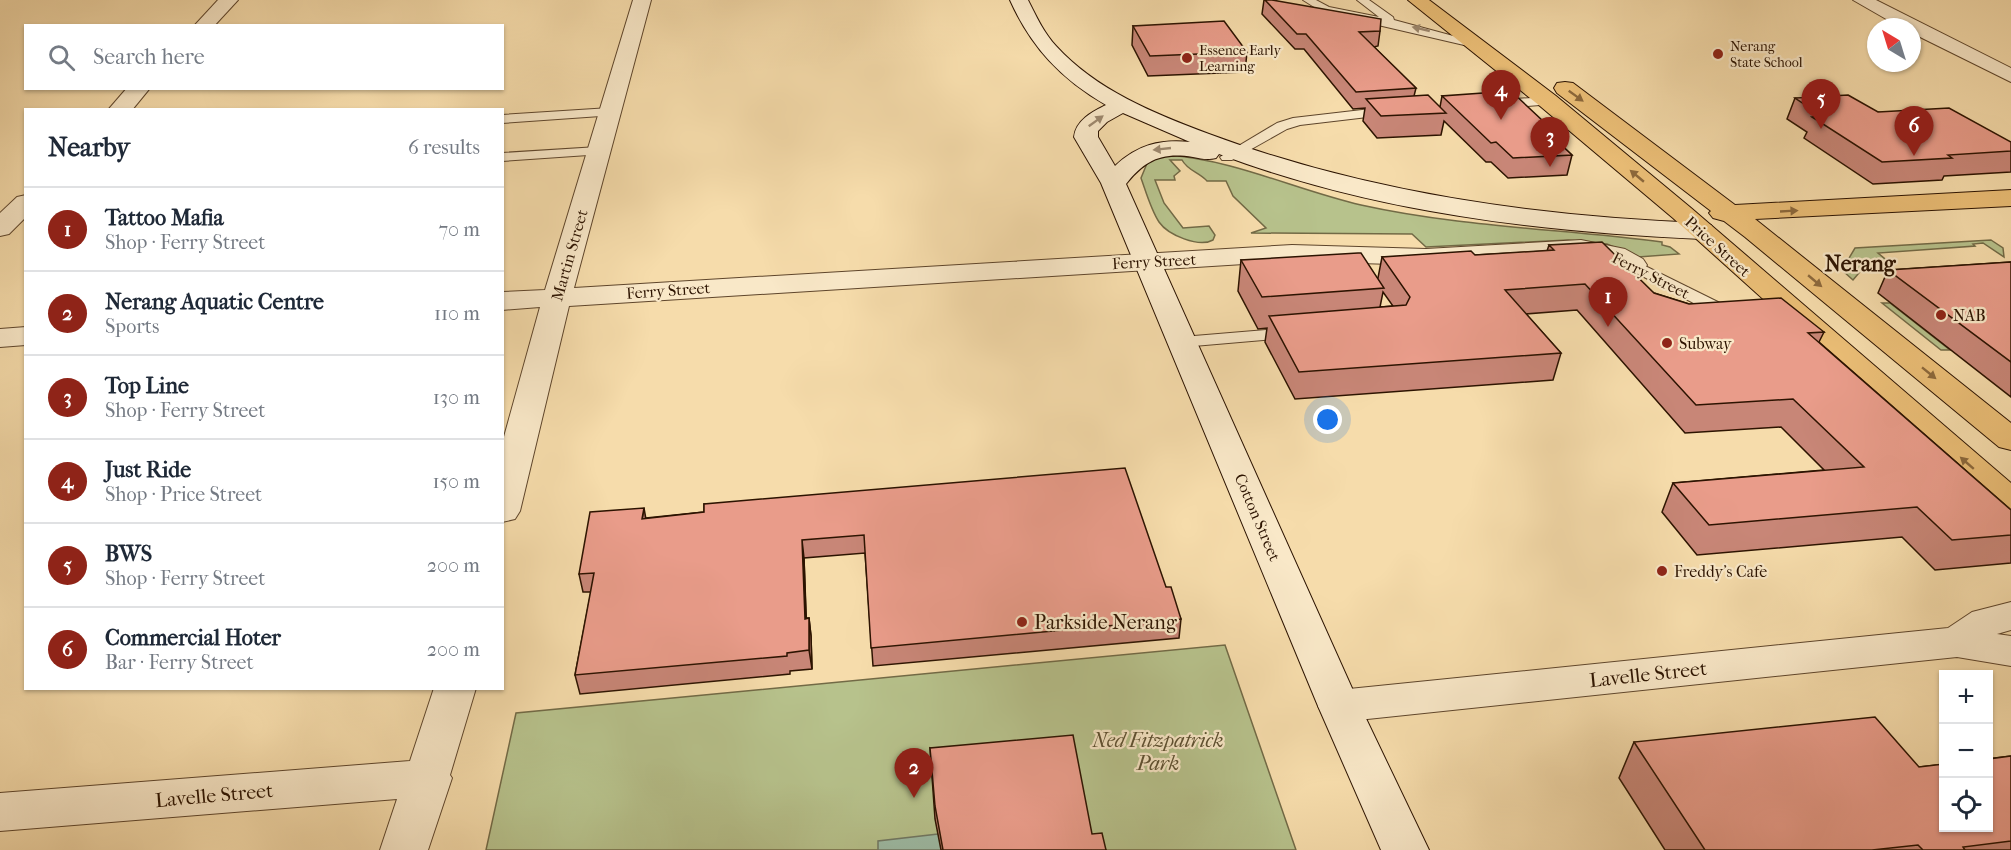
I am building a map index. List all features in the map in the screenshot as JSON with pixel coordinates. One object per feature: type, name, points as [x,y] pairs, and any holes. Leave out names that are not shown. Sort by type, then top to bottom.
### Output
[{"type":"main road","name":"Price Street","points":[[1417,0],[1548,101],[1692,222],[1778,310],[2011,502]]},
{"type":"main road","name":"Price Street","points":[[1443,0],[1742,222],[2011,440]]},
{"type":"main road","name":"Ferry Street","points":[[1742,222],[2011,198]]},
{"type":"main road","name":"Ferry Street","points":[[1692,222],[2011,215]]},
{"type":"street","points":[[205,24],[229,0]]},
{"type":"street","name":"Martin Street","points":[[504,503],[557,297],[642,0]]},
{"type":"street","points":[[1019,0],[1032,29],[1055,58],[1085,82],[1122,105],[1232,155]]},
{"type":"street","points":[[1862,0],[2011,76]]},
{"type":"street","points":[[121,108],[138,90]]},
{"type":"street","name":"Cotton Street","points":[[1122,105],[1090,124],[1086,137],[1113,183],[1405,850]]},
{"type":"street","name":"Cotton Street","points":[[1113,183],[1109,139],[1123,125],[1143,115]]},
{"type":"street","points":[[1113,183],[1136,157],[1150,151],[1182,149],[1232,155]]},
{"type":"street","name":"Ferry Street","points":[[1232,155],[1379,193],[1521,219],[1692,222]]},
{"type":"street","points":[[0,228],[24,204]]},
{"type":"street","name":"Ferry Street","points":[[504,301],[1147,261],[1352,262],[1581,248],[1615,255],[1633,265]]},
{"type":"street","points":[[0,338],[24,336]]},
{"type":"street","name":"Lavelle Street","points":[[1957,642],[1986,622],[2011,616]]},
{"type":"street","name":"Lavelle Street","points":[[1340,705],[1957,642],[2011,651]]},
{"type":"street","points":[[404,850],[429,778],[454,690]]},
{"type":"street","name":"Lavelle Street","points":[[0,812],[429,778]]},
{"type":"lane","points":[[1308,0],[1323,10],[1394,23],[1477,44]]},
{"type":"lane","points":[[1362,0],[1394,23]]},
{"type":"lane","points":[[1486,105],[1548,101]]},
{"type":"lane","points":[[1232,155],[1282,126],[1298,121],[1399,110]]},
{"type":"lane","points":[[504,119],[610,112]]},
{"type":"lane","points":[[504,158],[598,151]]},
{"type":"lane","name":"Ferry Street","points":[[1633,265],[1725,314],[1744,313]]},
{"type":"lane","points":[[1182,342],[1307,332]]},
{"type":"green space","points":[[1168,155],[1241,169],[1361,205],[1474,223],[1662,242],[1662,245],[1670,247],[1679,254],[1638,257],[1607,244],[1568,240],[1426,247],[1412,234],[1251,233],[1266,228],[1233,196],[1226,181],[1207,181],[1187,167],[1182,160],[1170,160],[1180,171],[1174,176],[1175,180],[1155,180],[1164,203],[1183,228],[1209,226],[1215,235],[1213,240],[1207,242],[1192,241],[1176,236],[1163,227],[1151,206],[1141,178],[1148,161]]},
{"type":"green space","points":[[1991,240],[2003,248],[2004,257],[1983,243],[1973,244],[1975,246],[1878,253],[1891,264],[1864,267],[1853,280],[1842,270],[1855,248]]},
{"type":"green space","points":[[1882,303],[1890,303],[1950,350],[1941,350]]},
{"type":"green space","name":"Ned Fitzpatrick Park","points":[[1225,645],[1296,850],[486,850],[516,713]]},
{"type":"shaded area","points":[[1077,818],[1084,850],[878,850],[878,841]]},
{"type":"building","points":[[1265,0],[1381,19],[1380,31],[1359,32],[1416,88],[1356,92],[1306,34],[1297,34]]},
{"type":"building","points":[[1224,21],[1247,52],[1150,56],[1133,26]]},
{"type":"building","points":[[1511,91],[1559,136],[1555,139],[1572,155],[1513,158],[1496,142],[1491,143],[1442,96]]},
{"type":"building","points":[[1428,95],[1446,113],[1381,116],[1366,99]]},
{"type":"building","points":[[1848,95],[1878,112],[1949,108],[2011,142],[2011,151],[1948,155],[1952,158],[1882,162],[1812,117],[1822,116],[1795,98]]},
{"type":"building","points":[[1602,242],[1654,293],[1689,304],[1781,298],[1824,332],[1808,333],[2011,510],[2011,535],[1952,540],[1917,507],[1709,525],[1673,483],[1864,467],[1793,399],[1696,405],[1585,284],[1505,290],[1561,353],[1299,372],[1269,316],[1406,305],[1410,297],[1382,257],[1471,251],[1475,255],[1554,250],[1549,245]]},
{"type":"building","points":[[1361,253],[1384,288],[1262,297],[1241,260]]},
{"type":"building","points":[[2011,262],[2011,362],[1888,270]]},
{"type":"building","points":[[1125,468],[1166,587],[1171,587],[1181,619],[871,648],[864,535],[802,540],[805,619],[809,618],[809,650],[787,653],[787,656],[575,675],[594,573],[579,574],[590,512],[644,508],[642,519],[704,512],[704,504]]},
{"type":"building","points":[[1875,717],[1919,767],[1939,765],[1939,832],[1993,832],[1993,758],[2011,756],[2011,841],[1963,847],[1965,850],[1923,850],[1918,845],[1872,850],[1705,850],[1634,742]]},
{"type":"building","points":[[1073,735],[1092,834],[1102,833],[1106,850],[943,850],[935,806],[930,748]]},
{"type":"place","name":"Nerang State School","points":[[1718,54]]},
{"type":"place","name":"Essence Early Learning","points":[[1187,58]]},
{"type":"place","name":"Just Ride","points":[[1501,120]]},
{"type":"place","name":"BWS","points":[[1821,129]]},
{"type":"place","name":"Commercial Hoter","points":[[1914,156]]},
{"type":"place","name":"Top Line","points":[[1550,167]]},
{"type":"place","name":"NAB","points":[[1941,315]]},
{"type":"place","name":"Tattoo Mafia","points":[[1608,327]]},
{"type":"place","name":"Subway","points":[[1667,343]]},
{"type":"place","name":"Freddy's Cafe","points":[[1662,571]]},
{"type":"place","name":"Parkside Nerang","points":[[1022,622]]},
{"type":"place","name":"Nerang Aquatic Centre","points":[[914,798]]},
{"type":"district","name":"Nerang","points":[[1860,263]]}]
